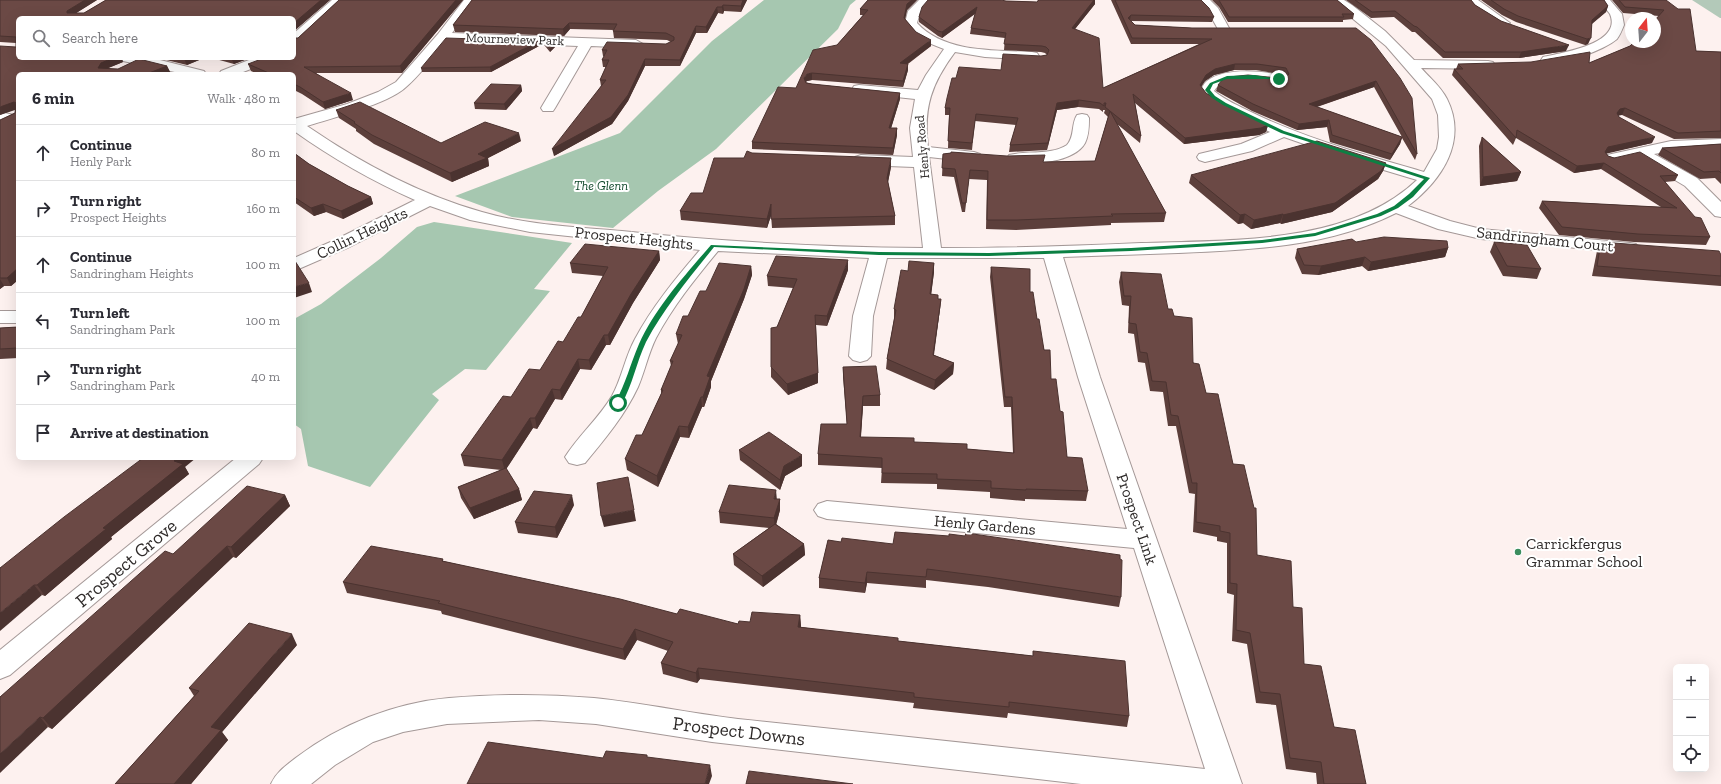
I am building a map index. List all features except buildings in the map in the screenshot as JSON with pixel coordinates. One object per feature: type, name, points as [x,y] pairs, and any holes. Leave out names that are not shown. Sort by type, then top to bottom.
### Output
[{"type":"street","points":[[296,38],[339,0]]},
{"type":"street","points":[[296,124],[352,107],[383,95],[401,85],[443,37],[470,0]]},
{"type":"street","points":[[926,0],[914,11],[912,23],[913,27],[929,39],[952,47],[978,52],[1040,57]]},
{"type":"street","points":[[1203,0],[1217,15],[1223,28]]},
{"type":"street","name":"Prospect Heights","points":[[296,126],[342,157],[396,185],[476,216],[529,226],[644,240],[713,246],[879,254],[933,254],[1052,253],[1214,245],[1284,239],[1315,234],[1360,222],[1396,207],[1411,196],[1427,178],[1439,164],[1446,150],[1446,119],[1444,108],[1438,97],[1411,64],[1376,28],[1336,0]]},
{"type":"street","points":[[1471,0],[1492,17],[1517,28]]},
{"type":"street","points":[[1535,62],[1587,52],[1604,43],[1615,32],[1618,26],[1616,13],[1604,0]]},
{"type":"street","points":[[1208,28],[1238,28]]},
{"type":"street","points":[[1353,28],[1376,28]]},
{"type":"street","name":"Mourneview Park","points":[[443,37],[646,44]]},
{"type":"street","name":"Mourneview Park","points":[[548,108],[587,42]]},
{"type":"street","points":[[1564,44],[1587,52]]},
{"type":"street","name":"Henly Road","points":[[933,254],[918,128],[919,108],[931,77],[952,47]]},
{"type":"street","points":[[231,72],[261,60]]},
{"type":"street","points":[[130,62],[188,72]]},
{"type":"street","points":[[1411,64],[1498,65]]},
{"type":"street","points":[[1279,79],[1254,76],[1227,77],[1211,84],[1208,90],[1213,97],[1224,104],[1282,132],[1427,178]]},
{"type":"street","points":[[844,88],[923,95]]},
{"type":"street","points":[[846,159],[1048,156],[1069,152],[1078,143],[1082,118]]},
{"type":"street","points":[[1205,157],[1246,148],[1282,132]]},
{"type":"street","points":[[1650,135],[1671,146]]},
{"type":"street","points":[[1611,158],[1671,146],[1721,144]]},
{"type":"street","points":[[1641,153],[1691,182],[1721,212]]},
{"type":"street","name":"Collin Heights","points":[[296,264],[342,244],[430,199]]},
{"type":"street","name":"Sandringham Court","points":[[1396,207],[1444,225],[1481,234],[1650,249]]},
{"type":"street","points":[[577,457],[602,427],[623,396],[633,373],[642,344],[657,319],[681,285],[713,246]]},
{"type":"street","name":"Prospect Link","points":[[1052,253],[1089,377],[1226,784]]},
{"type":"street","points":[[860,356],[863,316],[879,254]]},
{"type":"street","name":"Prospect Grove","points":[[0,667],[249,460]]},
{"type":"street","name":"Henly Gardens","points":[[826,510],[1144,540]]},
{"type":"street","name":"Prospect Downs","points":[[287,784],[324,754],[363,732],[403,719],[447,711],[539,707],[596,711],[712,729],[1208,784]]},
{"type":"green space","name":"The Glenn","points":[[764,0],[856,0],[850,5],[838,29],[716,149],[658,191],[613,228],[512,217],[455,196],[620,133],[712,41]]},
{"type":"green space","points":[[1692,0],[1721,0],[1721,18],[1720,18]]},
{"type":"green space","points":[[434,222],[572,243],[534,289],[550,291],[486,370],[465,369],[432,394],[439,400],[370,487],[308,466],[301,429],[296,425],[296,318],[321,304],[381,258],[417,227]]},
{"type":"place","name":"Carrickfergus Grammar School","points":[[1518,552]]},
{"type":"route","points":[[618,403],[629,384],[642,344],[652,327],[681,285],[713,246],[879,254],[1033,254],[1214,245],[1262,241],[1315,234],[1360,222],[1379,215],[1396,207],[1411,196],[1427,178],[1375,163],[1282,132],[1224,104],[1208,92],[1208,88],[1211,84],[1227,77],[1254,76],[1279,79]]}]
